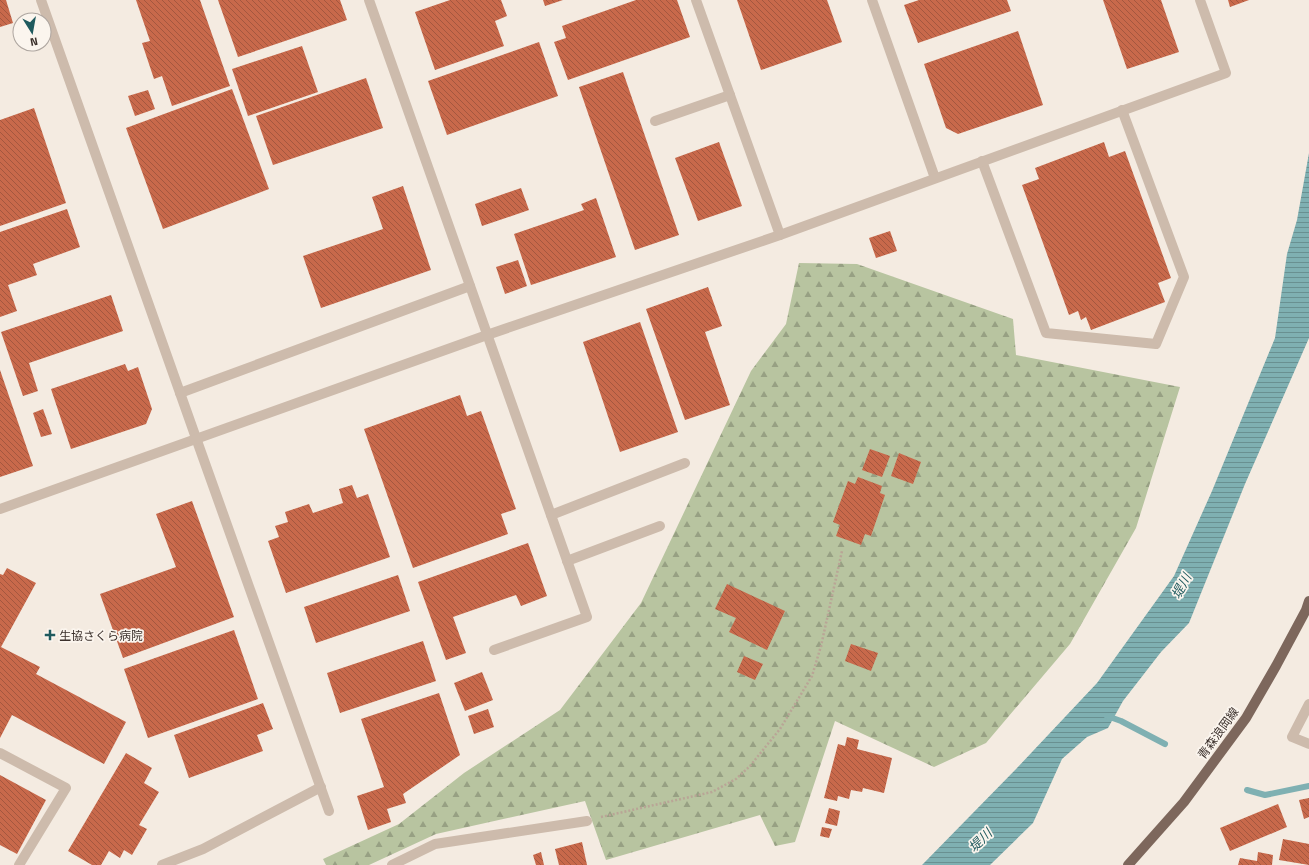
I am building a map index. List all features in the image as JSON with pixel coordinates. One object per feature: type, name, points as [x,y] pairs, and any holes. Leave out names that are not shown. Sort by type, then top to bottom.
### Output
[{"type":"main road","name":"青森浪岡線","points":[[1128,865],[1184,802],[1246,718],[1276,666],[1306,610],[1309,601]]},
{"type":"street","points":[[41,0],[329,811]]},
{"type":"street","points":[[369,0],[587,618],[494,650]]},
{"type":"street","points":[[696,0],[780,235]]},
{"type":"street","points":[[872,0],[935,178]]},
{"type":"street","points":[[0,509],[488,335],[780,235],[1226,73],[1200,0]]},
{"type":"street","points":[[655,121],[730,95]]},
{"type":"street","points":[[982,161],[1046,333],[1156,344],[1184,277],[1122,110]]},
{"type":"street","points":[[180,393],[470,286]]},
{"type":"street","points":[[551,515],[685,463]]},
{"type":"street","points":[[567,561],[660,526]]},
{"type":"street","points":[[1309,704],[1292,737],[1309,744]]},
{"type":"street","points":[[0,754],[66,788],[19,865]]},
{"type":"street","points":[[162,865],[203,849],[321,787]]},
{"type":"street","points":[[392,865],[435,844],[587,821]]},
{"type":"path","points":[[587,821],[712,792],[736,779],[750,766],[780,729],[812,676],[821,646],[842,551]]},
{"type":"green space","points":[[799,263],[857,264],[1013,319],[1016,355],[1180,387],[1136,528],[1070,644],[986,743],[934,767],[835,721],[795,842],[775,846],[760,815],[606,860],[585,801],[436,834],[369,865],[326,865],[323,859],[399,824],[464,773],[560,710],[641,603],[751,371],[786,324]]},
{"type":"water","name":"堤川","points":[[1309,153],[1309,338],[1245,484],[1189,623],[1161,652],[1123,701],[1108,728],[1087,737],[1062,759],[1033,823],[990,865],[922,865],[1017,768],[1097,683],[1174,576],[1212,491],[1275,338],[1287,254],[1297,220]]},
{"type":"building","points":[[0,0],[6,0],[12,23],[0,27]]},
{"type":"building","points":[[136,0],[200,0],[230,86],[172,106],[162,76],[154,79],[142,43],[150,41]]},
{"type":"building","points":[[218,0],[340,0],[347,20],[238,57]]},
{"type":"building","points":[[450,0],[501,0],[507,16],[495,21],[504,46],[435,70],[415,12]]},
{"type":"building","points":[[543,0],[563,0],[545,6]]},
{"type":"building","points":[[636,0],[677,0],[690,37],[568,80],[554,42],[566,38],[562,26]]},
{"type":"building","points":[[737,0],[827,0],[842,42],[761,70]]},
{"type":"building","points":[[919,0],[1007,0],[1011,11],[918,43],[904,5]]},
{"type":"building","points":[[1103,0],[1161,0],[1179,52],[1127,69]]},
{"type":"building","points":[[1228,0],[1249,0],[1230,7]]},
{"type":"building","points":[[1018,31],[1043,105],[958,134],[946,128],[924,64]]},
{"type":"building","points":[[539,42],[558,96],[447,135],[428,81]]},
{"type":"building","points":[[302,46],[318,92],[248,116],[232,69]]},
{"type":"building","points":[[623,72],[679,235],[635,250],[579,87]]},
{"type":"building","points":[[366,78],[383,128],[273,165],[256,116]]},
{"type":"building","points":[[232,89],[269,189],[163,229],[126,128]]},
{"type":"building","points":[[148,90],[155,109],[135,116],[128,96]]},
{"type":"building","points":[[34,108],[66,203],[0,226],[0,120]]},
{"type":"building","points":[[719,142],[742,206],[698,221],[675,158]]},
{"type":"building","points":[[1104,142],[1109,157],[1125,151],[1171,278],[1158,283],[1165,302],[1091,330],[1086,317],[1081,320],[1078,311],[1069,315],[1022,185],[1039,179],[1035,168]]},
{"type":"building","points":[[403,186],[431,270],[321,308],[303,256],[383,229],[372,197]]},
{"type":"building","points":[[521,188],[529,210],[482,226],[475,204]]},
{"type":"building","points":[[596,198],[616,257],[531,285],[514,234],[584,210],[581,204]]},
{"type":"building","points":[[67,209],[80,247],[33,264],[37,275],[8,285],[17,311],[0,317],[0,232]]},
{"type":"building","points":[[890,231],[897,251],[876,258],[869,238]]},
{"type":"building","points":[[518,260],[527,286],[505,294],[496,267]]},
{"type":"building","points":[[708,287],[722,326],[705,332],[730,405],[685,420],[646,309]]},
{"type":"building","points":[[111,295],[123,331],[29,363],[38,391],[23,396],[1,332]]},
{"type":"building","points":[[640,322],[678,432],[620,452],[583,342]]},
{"type":"building","points":[[125,364],[128,371],[138,367],[152,409],[146,424],[71,449],[51,389]]},
{"type":"building","points":[[0,370],[33,466],[0,477]]},
{"type":"building","points":[[460,395],[467,416],[481,411],[516,509],[501,514],[508,534],[413,568],[364,429]]},
{"type":"building","points":[[43,409],[52,434],[41,437],[33,413]]},
{"type":"building","points":[[870,449],[890,456],[882,477],[862,470]]},
{"type":"building","points":[[899,453],[921,462],[913,484],[891,476]]},
{"type":"building","points":[[858,477],[882,486],[880,493],[885,495],[871,536],[865,534],[861,545],[836,536],[840,525],[833,522],[848,481],[855,484]]},
{"type":"building","points":[[352,485],[357,498],[368,494],[390,557],[286,593],[268,541],[279,537],[275,526],[288,522],[285,512],[309,504],[313,513],[343,503],[339,489]]},
{"type":"building","points":[[192,501],[234,617],[123,658],[100,594],[176,567],[156,514]]},
{"type":"building","points":[[528,543],[547,596],[521,606],[516,595],[453,617],[466,653],[446,660],[418,582]]},
{"type":"building","points":[[7,568],[36,583],[1,647],[40,667],[36,674],[126,722],[104,764],[12,715],[0,738],[0,574],[3,575]]},
{"type":"building","points":[[398,575],[410,611],[316,643],[304,607]]},
{"type":"building","points":[[727,584],[785,611],[767,650],[729,632],[736,618],[715,609]]},
{"type":"building","points":[[234,630],[258,699],[148,738],[124,669]]},
{"type":"building","points":[[423,641],[436,681],[340,713],[327,673]]},
{"type":"building","points":[[851,644],[878,653],[871,671],[845,661]]},
{"type":"building","points":[[744,656],[763,664],[755,680],[737,672]]},
{"type":"building","points":[[482,672],[493,700],[465,711],[454,683]]},
{"type":"building","points":[[439,693],[460,755],[403,794],[406,803],[387,809],[391,822],[368,830],[357,796],[384,787],[361,719]]},
{"type":"building","points":[[263,703],[273,729],[257,735],[263,751],[189,778],[174,735]]},
{"type":"building","points":[[488,709],[494,727],[474,734],[468,716]]},
{"type":"building","points":[[847,737],[859,740],[857,749],[892,758],[884,793],[863,788],[862,792],[851,790],[849,799],[838,796],[837,801],[824,798],[838,744],[845,746]]},
{"type":"building","points":[[126,753],[152,768],[144,783],[159,792],[139,825],[147,829],[132,855],[124,850],[120,858],[109,851],[101,865],[92,865],[68,851]]},
{"type":"building","points":[[0,775],[46,800],[17,854],[0,845]]},
{"type":"building","points":[[1309,798],[1309,817],[1304,819],[1299,800]]},
{"type":"building","points":[[1278,804],[1287,827],[1230,851],[1220,828]]},
{"type":"building","points":[[829,808],[840,811],[837,826],[825,823]]},
{"type":"building","points":[[822,827],[832,829],[829,838],[820,836]]},
{"type":"building","points":[[1283,839],[1309,844],[1309,865],[1279,860]]},
{"type":"building","points":[[582,842],[587,865],[559,865],[555,849]]},
{"type":"building","points":[[541,852],[544,865],[536,865],[533,855]]},
{"type":"building","points":[[1258,852],[1273,855],[1272,865],[1238,865],[1240,858],[1257,861]]},
{"type":"waterway","points":[[1107,716],[1121,721],[1165,744]]},
{"type":"waterway","points":[[1247,790],[1265,795],[1309,786]]},
{"type":"place","name":"生協さくら病院","points":[[50,635]]}]
